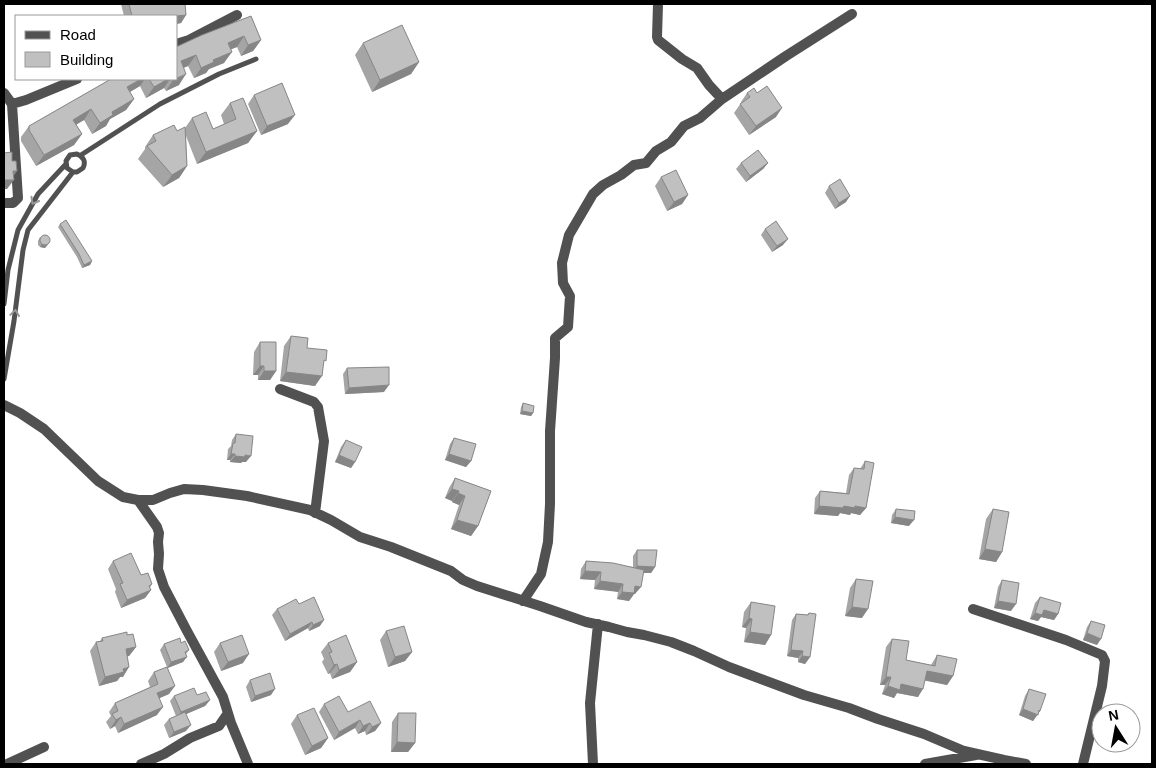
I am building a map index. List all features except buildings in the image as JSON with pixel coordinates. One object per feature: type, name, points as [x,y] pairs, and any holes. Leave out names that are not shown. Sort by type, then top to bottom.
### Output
[{"type":"street","points":[[658,4],[658,40],[697,68],[722,99]]},
{"type":"street","points":[[523,600],[540,574],[548,542],[550,431],[555,338],[568,327],[570,296],[563,283],[562,263],[570,235],[593,194],[603,185],[634,165],[646,163],[656,151],[671,142],[684,126],[700,118],[722,99],[852,14]]},
{"type":"street","points":[[178,43],[189,40],[237,15]]},
{"type":"street","points":[[12,104],[75,80]]},
{"type":"street","points":[[4,93],[12,104],[18,198],[13,203],[4,203]]},
{"type":"street","points":[[280,389],[314,402],[318,407],[324,441],[315,513]]},
{"type":"street","points":[[4,405],[44,429],[98,481],[123,497],[138,500],[154,500],[184,489],[203,490],[247,496],[310,510],[360,537],[391,547],[450,571],[463,580],[477,586],[586,622],[671,642],[729,668],[804,695],[850,708],[964,750],[1026,764]]},
{"type":"street","points":[[138,500],[157,527],[159,533],[158,569],[164,587],[186,631],[224,697],[234,731],[248,764]]},
{"type":"street","points":[[973,609],[1066,640],[1102,655],[1105,661],[1102,686],[1083,764]]},
{"type":"street","points":[[593,764],[590,703],[598,624]]},
{"type":"street","points":[[141,764],[164,754],[190,738],[219,726],[228,714]]},
{"type":"street","points":[[219,726],[234,731]]},
{"type":"street","points":[[7,764],[44,747]]},
{"type":"street","points":[[925,764],[981,754]]},
{"type":"lane","points":[[4,304],[8,270],[18,230],[38,194],[66,164],[70,155],[80,155],[160,104],[219,74],[256,59]]},
{"type":"lane","points":[[4,379],[23,250],[28,230],[73,172],[83,168],[84,161],[80,155]]},
{"type":"lane","points":[[66,164],[73,172]]}]
